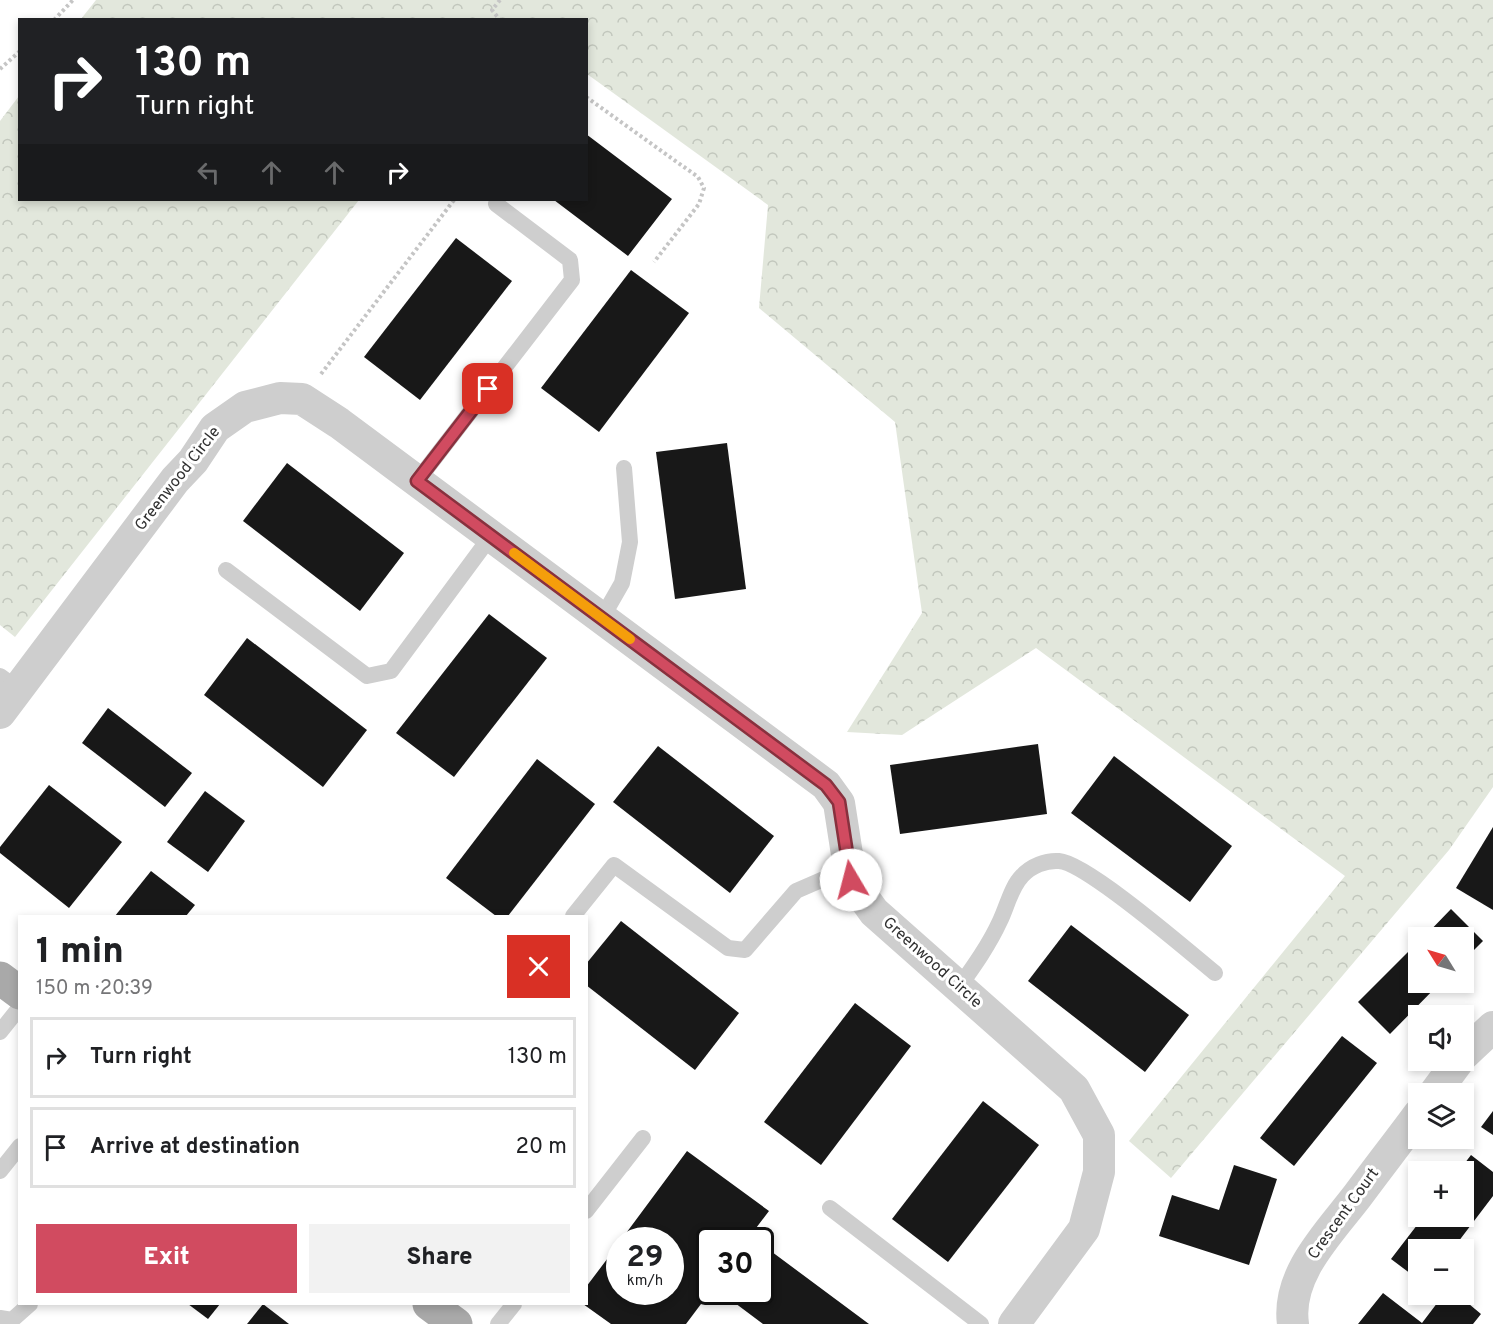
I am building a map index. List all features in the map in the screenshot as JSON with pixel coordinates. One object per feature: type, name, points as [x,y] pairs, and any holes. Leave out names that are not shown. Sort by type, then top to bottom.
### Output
[{"type":"main road","points":[[0,978],[18,992]]},
{"type":"main road","points":[[430,1305],[456,1324]]},
{"type":"street","name":"Greenwood Circle","points":[[6,693],[175,480],[193,461],[215,428],[245,407],[280,398],[302,399],[339,423],[826,785],[839,802],[851,880],[874,912],[1074,1089],[1099,1135],[1099,1172],[1084,1229],[1014,1324]]},
{"type":"street","points":[[1474,1045],[1493,1027]]},
{"type":"street","name":"Crescent Court","points":[[1293,1324],[1294,1295],[1310,1259],[1408,1129]]},
{"type":"lane","points":[[417,481],[572,280],[570,260],[496,204]]},
{"type":"lane","points":[[602,618],[622,583],[630,542],[624,468]]},
{"type":"lane","points":[[226,570],[368,676],[391,671],[491,536]]},
{"type":"lane","points":[[959,987],[987,948],[1020,877],[1032,867],[1044,862],[1060,861],[1076,866],[1098,881],[1215,973]]},
{"type":"lane","points":[[574,915],[615,865],[728,948],[745,950],[796,891],[849,868]]},
{"type":"lane","points":[[0,1032],[18,1010]]},
{"type":"lane","points":[[588,1208],[643,1138]]},
{"type":"lane","points":[[0,1171],[18,1148]]},
{"type":"lane","points":[[830,1208],[981,1324]]},
{"type":"lane","points":[[0,1318],[12,1320],[29,1305]]},
{"type":"lane","points":[[498,1324],[513,1305]]},
{"type":"path","points":[[56,18],[73,0]]},
{"type":"path","points":[[498,18],[492,10],[500,0]]},
{"type":"path","points":[[0,69],[18,53]]},
{"type":"path","points":[[588,98],[698,177],[704,188],[699,204],[654,262]]},
{"type":"path","points":[[302,399],[453,201]]},
{"type":"green space","points":[[96,0],[1493,0],[1493,787],[1449,850],[1171,1178],[1129,1141],[1345,876],[1036,648],[902,735],[847,732],[922,613],[895,422],[759,308],[768,205],[588,75],[588,18],[82,18]]},
{"type":"green space","points":[[18,97],[18,201],[358,201],[15,637],[0,625],[0,121]]},
{"type":"building","points":[[588,136],[672,199],[628,256],[555,201],[588,201]]},
{"type":"building","points":[[456,238],[512,281],[420,400],[364,357]]},
{"type":"building","points":[[631,270],[689,313],[599,432],[541,388]]},
{"type":"building","points":[[727,443],[746,589],[675,599],[656,452]]},
{"type":"building","points":[[287,463],[404,553],[360,611],[243,521]]},
{"type":"building","points":[[489,614],[547,658],[454,777],[396,733]]},
{"type":"building","points":[[247,638],[367,730],[323,787],[204,695]]},
{"type":"building","points":[[108,708],[192,773],[165,807],[82,743]]},
{"type":"building","points":[[1038,744],[1047,814],[900,834],[890,765]]},
{"type":"building","points":[[658,746],[774,836],[730,893],[613,802]]},
{"type":"building","points":[[1114,756],[1232,846],[1190,902],[1071,813]]},
{"type":"building","points":[[537,759],[595,804],[509,915],[495,915],[446,878]]},
{"type":"building","points":[[49,785],[122,842],[69,908],[0,853],[0,847]]},
{"type":"building","points":[[205,791],[245,821],[208,872],[167,842]]},
{"type":"building","points":[[1493,827],[1493,910],[1456,888]]},
{"type":"building","points":[[151,871],[195,905],[187,915],[116,915]]},
{"type":"building","points":[[1451,909],[1469,927],[1434,927]]},
{"type":"building","points":[[621,921],[739,1013],[695,1070],[588,987],[588,962]]},
{"type":"building","points":[[1071,925],[1189,1015],[1145,1072],[1028,981]]},
{"type":"building","points":[[1474,932],[1483,941],[1474,950]]},
{"type":"building","points":[[1408,952],[1408,993],[1430,993],[1418,1005],[1408,1005],[1408,1016],[1390,1034],[1358,1002]]},
{"type":"building","points":[[855,1003],[911,1046],[821,1165],[764,1122]]},
{"type":"building","points":[[1342,1036],[1377,1063],[1294,1166],[1260,1138]]},
{"type":"building","points":[[983,1101],[1039,1145],[948,1262],[892,1219]]},
{"type":"building","points":[[1493,1111],[1493,1135],[1481,1127]]},
{"type":"building","points":[[687,1151],[769,1211],[757,1227],[696,1227],[696,1305],[700,1305],[686,1324],[611,1324],[584,1305],[588,1305],[588,1284],[606,1261],[606,1305],[684,1305],[684,1227],[631,1227]]},
{"type":"building","points":[[1471,1155],[1493,1172],[1493,1196],[1474,1221],[1474,1161],[1466,1161]]},
{"type":"building","points":[[1234,1165],[1277,1179],[1249,1265],[1159,1236],[1172,1195],[1219,1210]]},
{"type":"building","points":[[1416,1227],[1469,1227],[1460,1239],[1408,1239],[1408,1272],[1391,1259]]},
{"type":"building","points":[[774,1253],[869,1324],[763,1324],[738,1305],[774,1305]]},
{"type":"building","points":[[1383,1293],[1422,1323],[1436,1305],[1470,1305],[1481,1314],[1473,1324],[1358,1324]]},
{"type":"building","points":[[189,1305],[219,1305],[208,1319]]},
{"type":"building","points":[[264,1305],[289,1324],[247,1324]]},
{"type":"slow traffic","points":[[514,553],[630,639]]},
{"type":"route","points":[[488,389],[417,481],[826,785],[839,802],[851,880]]}]
